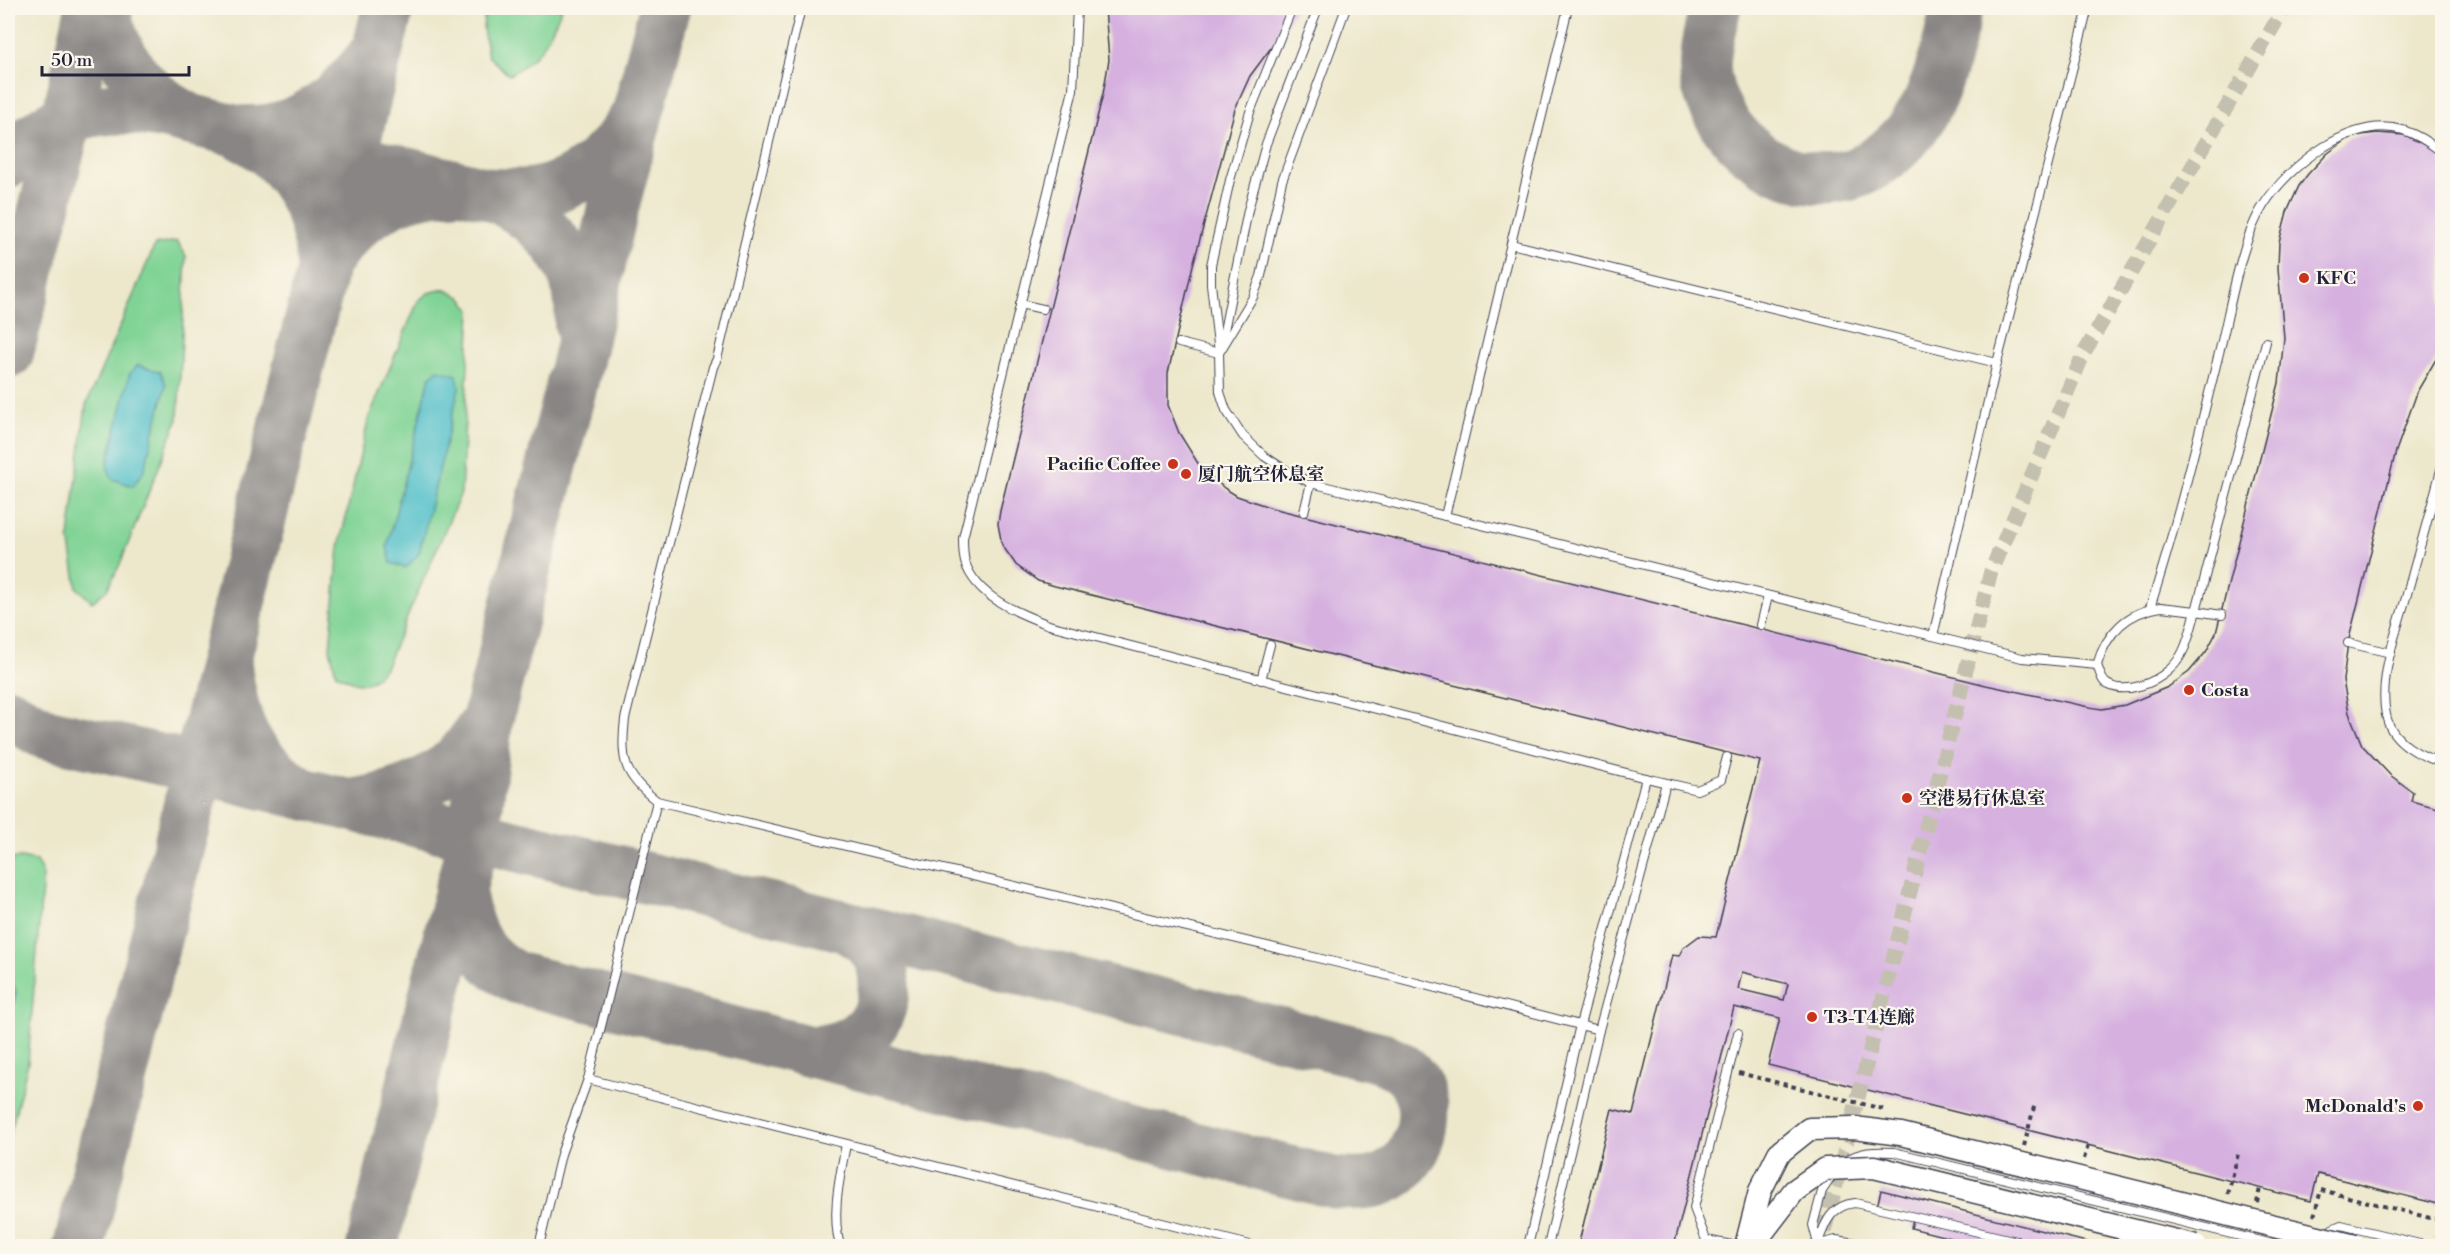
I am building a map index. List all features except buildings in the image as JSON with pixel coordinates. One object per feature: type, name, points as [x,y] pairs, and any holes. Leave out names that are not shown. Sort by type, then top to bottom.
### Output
[{"type":"main road","points":[[1746,1246],[1760,1191],[1779,1153],[1809,1129],[1854,1128],[1901,1134],[2355,1246]]},
{"type":"main road","points":[[1752,1246],[1794,1191],[1825,1169],[1874,1167],[2196,1246]]},
{"type":"lane","points":[[801,8],[717,359],[713,367],[625,719],[623,753],[626,767],[639,788],[657,801],[1347,965],[1599,1030]]},
{"type":"lane","points":[[1077,8],[1072,90],[963,538],[964,560],[978,585],[1022,615],[1049,625],[1666,783],[1697,790],[1721,780],[1727,757]]},
{"type":"lane","points":[[1292,8],[1250,112],[1230,180],[1211,265],[1210,284],[1220,353],[1220,392],[1226,410],[1244,436],[1264,456],[1311,483],[2022,658],[2097,665]]},
{"type":"lane","points":[[1220,353],[1248,210],[1266,144],[1318,8]]},
{"type":"lane","points":[[1220,353],[1257,287],[1282,181],[1346,8]]},
{"type":"lane","points":[[1445,516],[1568,8]]},
{"type":"lane","points":[[1933,636],[1998,363],[2088,8]]},
{"type":"lane","points":[[2150,608],[2172,539],[2236,280],[2249,237],[2262,207],[2276,188],[2304,161],[2347,135],[2374,128],[2402,130],[2424,139],[2442,153]]},
{"type":"lane","points":[[1511,244],[1998,363]]},
{"type":"lane","points":[[1020,304],[1043,309]]},
{"type":"lane","points":[[2222,615],[2196,611],[2161,607],[2150,608],[2122,622],[2110,636],[2097,665],[2102,678],[2108,685],[2126,689],[2147,683],[2170,670],[2187,645],[2196,611],[2266,342]]},
{"type":"lane","points":[[1179,343],[1220,353]]},
{"type":"lane","points":[[2442,465],[2391,653],[2384,696],[2388,721],[2400,739],[2414,751],[2442,762]]},
{"type":"lane","points":[[1304,513],[1311,483]]},
{"type":"lane","points":[[1761,625],[1768,596]]},
{"type":"lane","points":[[2348,643],[2391,653]]},
{"type":"lane","points":[[1261,680],[1270,645]]},
{"type":"lane","points":[[1528,1246],[1580,1025],[1646,778]]},
{"type":"lane","points":[[1548,1246],[1599,1030],[1666,783]]},
{"type":"lane","points":[[539,1246],[561,1154],[588,1079],[657,801]]},
{"type":"lane","points":[[1737,1246],[1705,1243],[1694,1208],[1738,1033]]},
{"type":"lane","points":[[588,1079],[1254,1246]]},
{"type":"lane","points":[[840,1246],[837,1236],[838,1187],[846,1144]]},
{"type":"lane","points":[[1816,1246],[1813,1225],[1822,1191],[1837,1168],[1852,1156],[1875,1151],[1894,1152],[2281,1246]]},
{"type":"lane","points":[[1816,1246],[1833,1211],[1845,1204],[1855,1203],[2038,1246]]},
{"type":"lane","points":[[2325,1246],[2332,1228],[2341,1225],[2428,1246]]},
{"type":"lane","points":[[1816,1246],[1836,1240],[1875,1246]]},
{"type":"path","points":[[1729,1071],[1887,1110]]},
{"type":"path","points":[[2017,1143],[2028,1145]]},
{"type":"path","points":[[2073,1157],[2084,1160],[2088,1145]]},
{"type":"path","points":[[2257,1203],[2260,1188]]},
{"type":"path","points":[[2303,1215],[2314,1218],[2321,1191],[2442,1221]]},
{"type":"path","points":[[2222,1195],[2234,1198]]},
{"type":"path","points":[[2245,1201],[2263,1205]]},
{"type":"path","points":[[2435,1246],[2442,1216]]},
{"type":"green space","points":[[485,8],[562,8],[543,47],[530,61],[509,75],[488,56],[483,29]]},
{"type":"green space","points":[[177,241],[186,256],[178,419],[120,564],[107,590],[92,602],[77,588],[69,537],[86,405],[155,245]]},
{"type":"green space","points":[[444,289],[461,297],[471,310],[461,493],[385,668],[373,680],[357,683],[336,674],[330,649],[339,547],[369,417],[418,301],[428,293]]},
{"type":"green space","points":[[11,859],[36,861],[43,875],[28,1063],[8,1142],[8,867]]},
{"type":"water","points":[[138,365],[161,372],[166,385],[144,471],[133,486],[112,479],[107,466],[130,373]]},
{"type":"water","points":[[438,370],[457,375],[459,388],[419,554],[406,568],[391,563],[387,547],[430,377]]},
{"type":"water","points":[[8,981],[12,982],[16,992],[8,1026]]},
{"type":"taxiway","points":[[8,353],[67,118],[91,8]]},
{"type":"taxiway","points":[[104,8],[114,42],[132,72],[156,97],[186,117]]},
{"type":"taxiway","points":[[79,1246],[388,8]]},
{"type":"taxiway","points":[[372,1246],[474,836],[487,721],[578,360],[612,212],[665,8]]},
{"type":"taxiway","points":[[1715,8],[1707,43],[1705,70],[1713,101],[1724,121],[1738,140],[1756,155],[1777,167],[1799,175],[1822,178],[1845,176],[1867,168],[1899,144],[1912,130],[1937,80],[1957,8]]},
{"type":"taxiway","points":[[247,131],[267,130],[304,118],[336,96],[375,53]]},
{"type":"taxiway","points":[[8,162],[43,131],[61,121],[100,110],[144,110],[490,194],[527,215],[557,244],[576,281],[580,302],[580,324]]},
{"type":"taxiway","points":[[490,194],[530,194],[551,189],[580,176],[605,156],[634,119]]},
{"type":"taxiway","points":[[243,136],[275,158],[299,188],[315,224],[322,262]]},
{"type":"taxiway","points":[[325,261],[350,231],[378,208],[412,194],[451,188]]},
{"type":"taxiway","points":[[226,665],[233,706],[245,738],[266,765],[299,792]]},
{"type":"taxiway","points":[[8,713],[44,733],[198,768],[1383,1058],[1404,1070],[1418,1089],[1423,1118],[1420,1134],[1407,1161],[1396,1172],[1372,1182],[1336,1183],[517,978],[492,961],[476,942],[466,919],[460,890]]},
{"type":"taxiway","points":[[352,805],[406,791],[444,771],[460,758],[487,721]]},
{"type":"taxiway","points":[[813,1052],[836,1047],[858,1038],[870,1027],[881,1006],[884,981],[878,957],[864,938],[844,926]]},
{"type":"tunnel","points":[[1824,1232],[1991,571],[2083,355],[2284,8]]},
{"type":"place","name":"KFC","points":[[2304,278]]},
{"type":"place","name":"Pacific Coffee","points":[[1173,464]]},
{"type":"place","name":"厦门航空休息室","points":[[1186,474]]},
{"type":"place","name":"Costa","points":[[2189,690]]},
{"type":"place","name":"空港易行休息室","points":[[1907,798]]},
{"type":"place","name":"T3-T4连廊","points":[[1812,1017]]},
{"type":"place","name":"McDonald's","points":[[2418,1106]]}]
